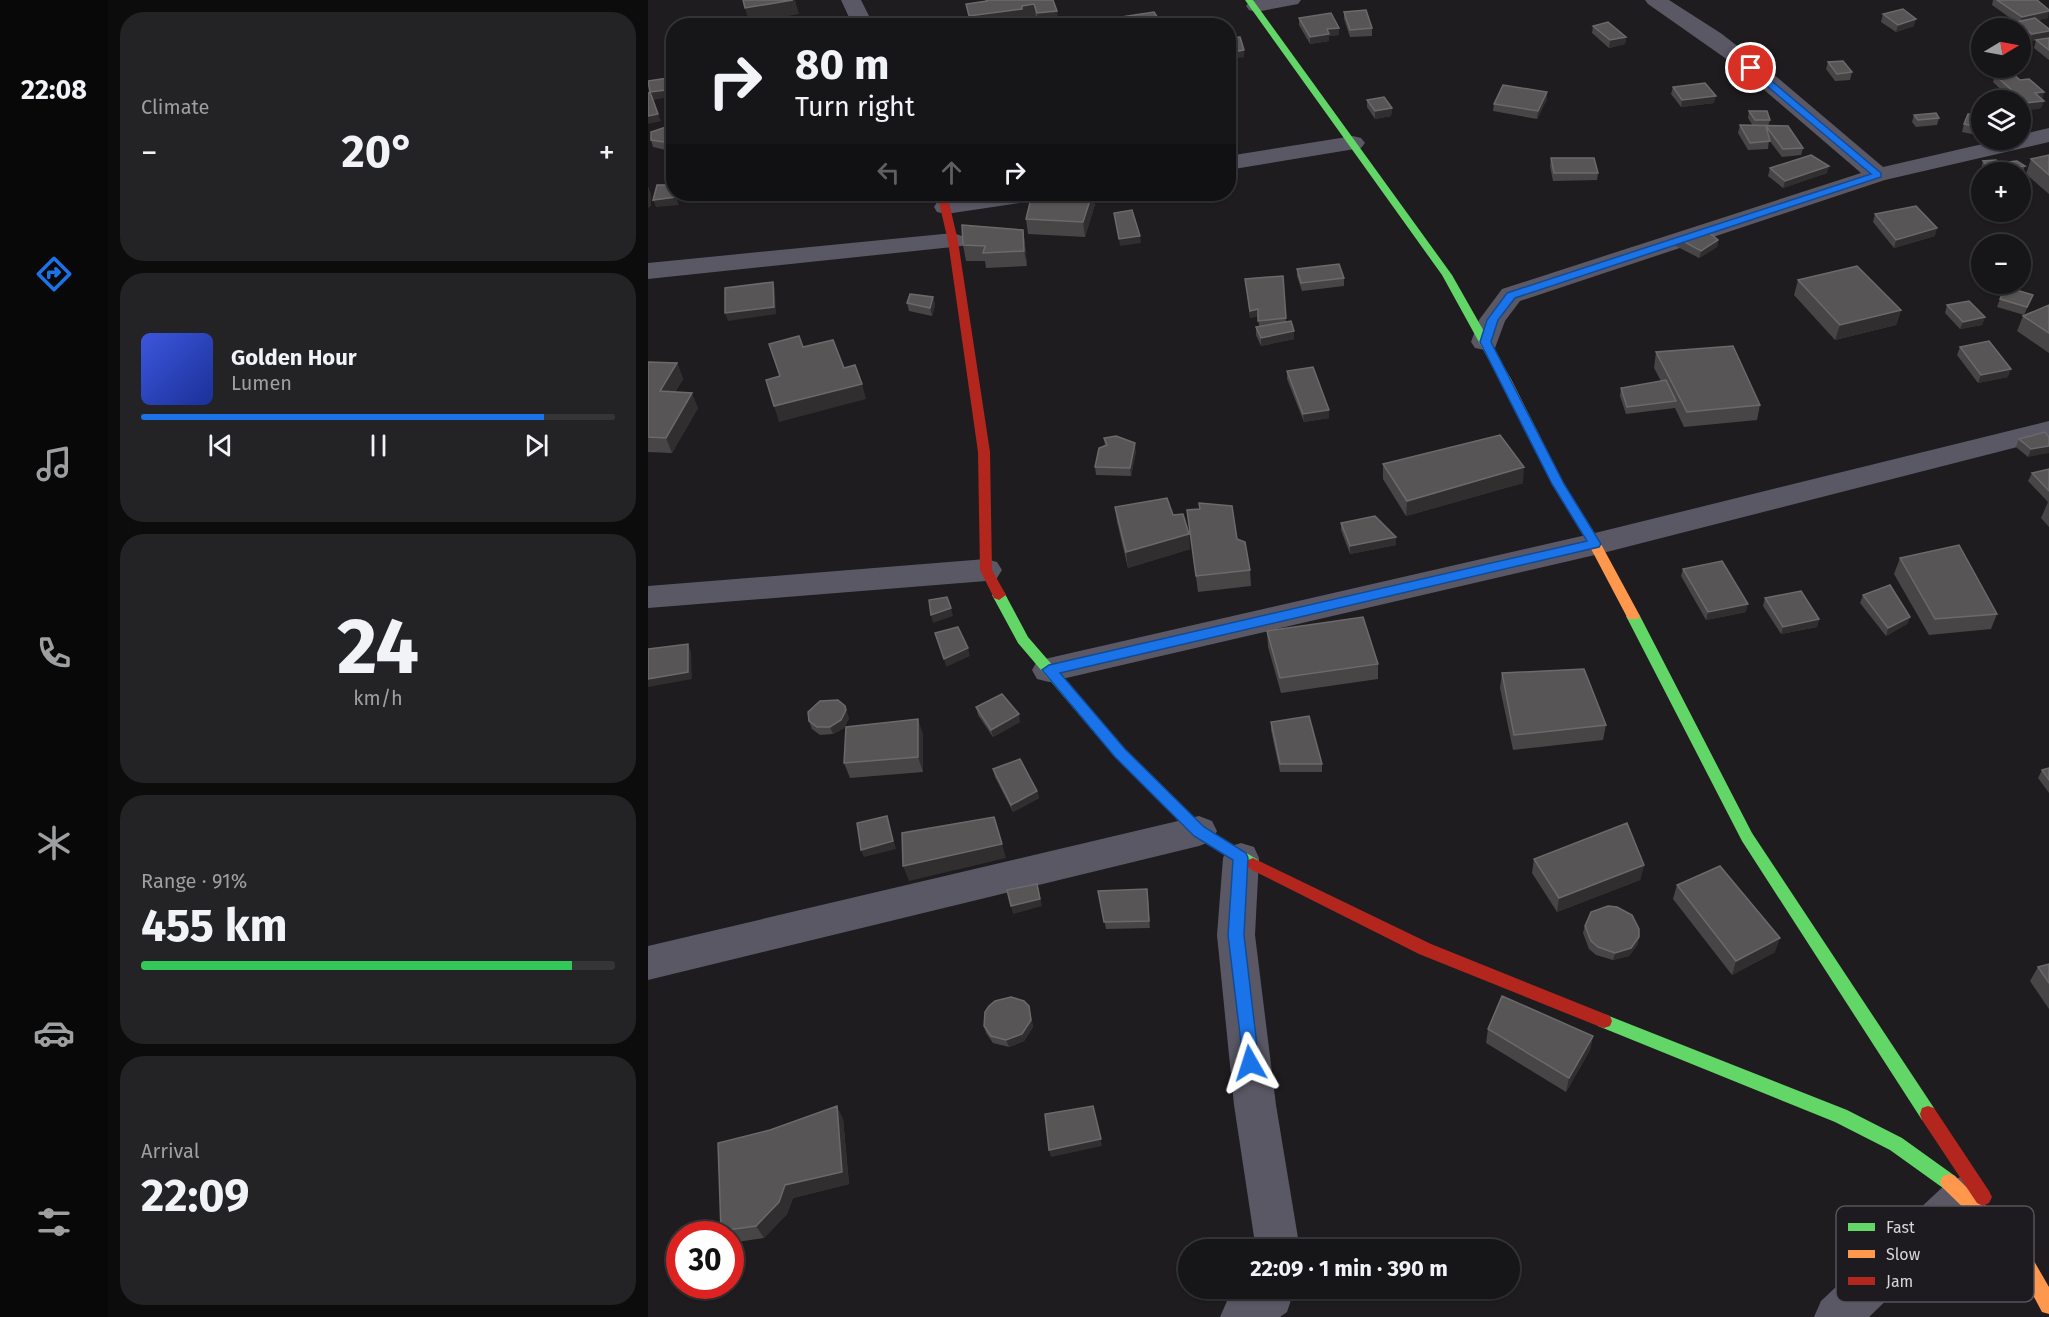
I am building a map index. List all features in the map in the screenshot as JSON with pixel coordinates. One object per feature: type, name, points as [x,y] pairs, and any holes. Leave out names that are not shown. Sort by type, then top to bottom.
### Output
[{"type":"street","points":[[851,0],[860,18]]},
{"type":"street","points":[[1252,3],[1291,0]]},
{"type":"street","points":[[1654,0],[1679,14],[1769,82],[1878,175]]},
{"type":"street","points":[[1252,3],[1447,275],[1485,342],[1558,484],[1594,544],[1747,837],[1989,1206]]},
{"type":"street","points":[[1485,342],[1492,320],[1511,296],[1878,175],[2049,135]]},
{"type":"street","points":[[1236,162],[1353,143]]},
{"type":"street","points":[[944,201],[953,241],[984,452],[986,570],[1023,640],[1120,753],[1199,831],[1240,858],[1425,949],[1841,1116],[1896,1144],[1941,1175],[1973,1206]]},
{"type":"street","points":[[648,271],[953,241]]},
{"type":"street","points":[[1049,670],[1594,544],[2049,430]]},
{"type":"street","points":[[648,597],[986,570]]},
{"type":"street","points":[[648,963],[1199,831]]},
{"type":"street","points":[[1240,858],[1236,935],[1255,1105],[1276,1239]]},
{"type":"street","points":[[1954,1206],[1963,1197]]},
{"type":"street","points":[[2034,1278],[2049,1305]]},
{"type":"street","points":[[1243,1317],[1266,1299]]},
{"type":"street","points":[[1837,1317],[1853,1302]]},
{"type":"building","points":[[743,0],[793,0],[745,8]]},
{"type":"building","points":[[987,0],[1053,0],[1057,11],[1037,13],[1034,4],[1022,6],[1022,9],[969,16],[966,4]]},
{"type":"building","points":[[1997,0],[2037,0],[2049,11],[2022,17]]},
{"type":"building","points":[[1903,9],[1916,19],[1898,25],[1883,14]]},
{"type":"building","points":[[1366,10],[1372,28],[1350,30],[1344,12]]},
{"type":"building","points":[[1154,12],[1158,18],[1114,18]]},
{"type":"building","points":[[1331,13],[1339,28],[1327,29],[1329,34],[1310,37],[1299,18]]},
{"type":"building","points":[[2035,18],[2049,31],[2032,34],[2031,19]]},
{"type":"building","points":[[1608,22],[1626,37],[1610,40],[1593,26]]},
{"type":"building","points":[[1236,37],[1240,37],[1244,50],[1236,52]]},
{"type":"building","points":[[2049,38],[2049,50],[2036,40]]},
{"type":"building","points":[[1843,61],[1852,72],[1837,74],[1828,62]]},
{"type":"building","points":[[666,78],[666,90],[650,92],[648,81]]},
{"type":"building","points":[[1998,78],[2029,79],[2044,92],[2035,93],[2044,101],[2031,102],[2031,90],[2012,90]]},
{"type":"building","points":[[1705,83],[1716,96],[1682,100],[1673,87]]},
{"type":"building","points":[[1503,85],[1547,92],[1538,111],[1494,104]]},
{"type":"building","points":[[650,92],[658,114],[648,116],[648,93]]},
{"type":"building","points":[[1384,97],[1392,108],[1375,111],[1367,100]]},
{"type":"building","points":[[1749,111],[1767,111],[1770,120],[1755,120]]},
{"type":"building","points":[[1936,113],[1939,118],[1918,120],[1914,115]]},
{"type":"building","points":[[1968,114],[1971,115],[1971,126],[1964,124]]},
{"type":"building","points":[[1740,125],[1788,126],[1803,148],[1783,149],[1766,126],[1770,141],[1750,143]]},
{"type":"building","points":[[666,127],[666,141],[651,140],[651,132]]},
{"type":"building","points":[[1811,155],[1829,166],[1785,181],[1770,168]]},
{"type":"building","points":[[2049,155],[2049,175],[2031,159]]},
{"type":"building","points":[[1551,158],[1594,158],[1598,173],[1554,173]]},
{"type":"building","points":[[657,185],[666,185],[666,198],[653,200]]},
{"type":"building","points":[[1030,201],[1090,201],[1083,222],[1026,219]]},
{"type":"building","points":[[1916,206],[1937,228],[1896,240],[1875,214]]},
{"type":"building","points":[[1132,210],[1140,236],[1119,239],[1114,213]]},
{"type":"building","points":[[962,225],[1023,230],[1024,251],[983,253],[985,246],[963,245]]},
{"type":"building","points":[[1705,229],[1718,240],[1701,251],[1677,238]]},
{"type":"building","points":[[1339,264],[1344,278],[1301,283],[1297,269]]},
{"type":"building","points":[[1857,266],[1901,310],[1840,325],[1798,280]]},
{"type":"building","points":[[1283,276],[1286,318],[1258,321],[1258,309],[1250,311],[1245,279]]},
{"type":"building","points":[[773,282],[774,307],[725,313],[725,288]]},
{"type":"building","points":[[910,294],[933,297],[930,308],[907,303]]},
{"type":"building","points":[[2002,294],[2033,295],[2027,307],[2000,299]]},
{"type":"building","points":[[1969,301],[1985,317],[1963,322],[1947,305]]},
{"type":"building","points":[[2049,305],[2049,333],[2023,316]]},
{"type":"building","points":[[1291,321],[1294,331],[1261,338],[1256,327]]},
{"type":"building","points":[[799,336],[803,347],[833,340],[844,368],[855,365],[862,384],[774,406],[766,380],[780,376],[769,344]]},
{"type":"building","points":[[1989,341],[2011,369],[1981,375],[1960,347]]},
{"type":"building","points":[[1733,346],[1760,405],[1687,412],[1656,352]]},
{"type":"building","points":[[648,362],[677,363],[660,391],[692,393],[666,438],[648,437]]},
{"type":"building","points":[[1313,367],[1329,410],[1303,414],[1287,371]]},
{"type":"building","points":[[1666,380],[1676,401],[1627,407],[1621,388]]},
{"type":"building","points":[[2045,432],[2049,437],[2049,446],[2031,449],[2019,439]]},
{"type":"building","points":[[1500,435],[1524,467],[1407,501],[1383,464]]},
{"type":"building","points":[[1116,436],[1135,443],[1130,468],[1095,467],[1099,448],[1107,445],[1104,438]]},
{"type":"building","points":[[2049,469],[2049,491],[2032,473]]},
{"type":"building","points":[[1167,498],[1173,515],[1183,514],[1189,534],[1126,552],[1115,507]]},
{"type":"building","points":[[1199,503],[1232,506],[1237,539],[1245,542],[1250,570],[1196,576],[1187,510],[1200,509]]},
{"type":"building","points":[[1375,516],[1396,537],[1350,546],[1341,523]]},
{"type":"building","points":[[1959,545],[1997,614],[1935,619],[1900,558]]},
{"type":"building","points":[[1722,561],[1748,604],[1708,612],[1683,569]]},
{"type":"building","points":[[1890,585],[1910,617],[1888,628],[1863,595]]},
{"type":"building","points":[[1801,591],[1819,619],[1783,627],[1765,598]]},
{"type":"building","points":[[947,597],[951,608],[931,615],[929,600]]},
{"type":"building","points":[[1363,617],[1378,664],[1280,678],[1267,631]]},
{"type":"building","points":[[958,627],[968,648],[944,659],[935,633]]},
{"type":"building","points":[[688,644],[688,672],[648,679],[648,649]]},
{"type":"building","points":[[1584,669],[1606,725],[1514,735],[1502,673]]},
{"type":"building","points":[[1002,694],[1019,714],[991,730],[976,707]]},
{"type":"building","points":[[838,700],[846,710],[841,720],[830,727],[817,727],[809,721],[808,712],[820,701]]},
{"type":"building","points":[[1309,716],[1322,764],[1280,764],[1271,722]]},
{"type":"building","points":[[918,719],[918,757],[844,763],[846,727]]},
{"type":"building","points":[[1020,759],[1037,791],[1011,805],[993,769]]},
{"type":"building","points":[[2049,768],[2049,780],[2042,770]]},
{"type":"building","points":[[887,816],[893,841],[861,850],[857,823]]},
{"type":"building","points":[[994,817],[1002,844],[903,866],[902,833]]},
{"type":"building","points":[[1627,823],[1644,865],[1559,898],[1534,859]]},
{"type":"building","points":[[1720,866],[1780,938],[1736,961],[1677,885]]},
{"type":"building","points":[[1037,884],[1040,899],[1011,906],[1007,890]]},
{"type":"building","points":[[1147,889],[1149,921],[1104,922],[1098,891]]},
{"type":"building","points":[[1608,906],[1617,907],[1632,915],[1639,929],[1639,937],[1631,948],[1615,953],[1598,947],[1591,941],[1585,926],[1591,912]]},
{"type":"building","points":[[2049,964],[2049,983],[2038,967]]},
{"type":"building","points":[[1502,996],[1593,1036],[1569,1078],[1488,1029]]},
{"type":"building","points":[[1011,997],[1024,1001],[1029,1006],[1031,1020],[1022,1034],[1006,1040],[991,1036],[984,1026],[985,1012],[995,1001]]},
{"type":"building","points":[[837,1106],[842,1172],[785,1185],[779,1202],[756,1226],[744,1228],[744,1221],[721,1221],[718,1143],[770,1130]]},
{"type":"building","points":[[1093,1106],[1101,1139],[1049,1150],[1045,1114]]},
{"type":"traffic: fast","points":[[1249,0],[1447,275],[1505,379]]},
{"type":"traffic: fast","points":[[999,595],[1023,640],[1120,753],[1199,831],[1253,864]]},
{"type":"traffic: fast","points":[[1633,616],[1747,837],[1928,1114]]},
{"type":"traffic: fast","points":[[1604,1021],[1841,1116],[1896,1144],[1949,1182]]},
{"type":"traffic: slow","points":[[1505,379],[1558,484],[1595,544],[1633,616]]},
{"type":"traffic: slow","points":[[1949,1182],[1974,1206]]},
{"type":"traffic: slow","points":[[2034,1278],[2049,1305]]},
{"type":"traffic: jam","points":[[944,201],[953,241],[984,452],[986,570],[999,595]]},
{"type":"traffic: jam","points":[[1253,864],[1425,949],[1604,1021]]},
{"type":"traffic: jam","points":[[1928,1114],[1983,1197]]},
{"type":"route","points":[[1250,1063],[1236,935],[1240,858],[1199,831],[1120,753],[1049,670],[1594,544],[1558,484],[1485,342],[1492,320],[1511,296],[1878,175],[1751,68]]}]
